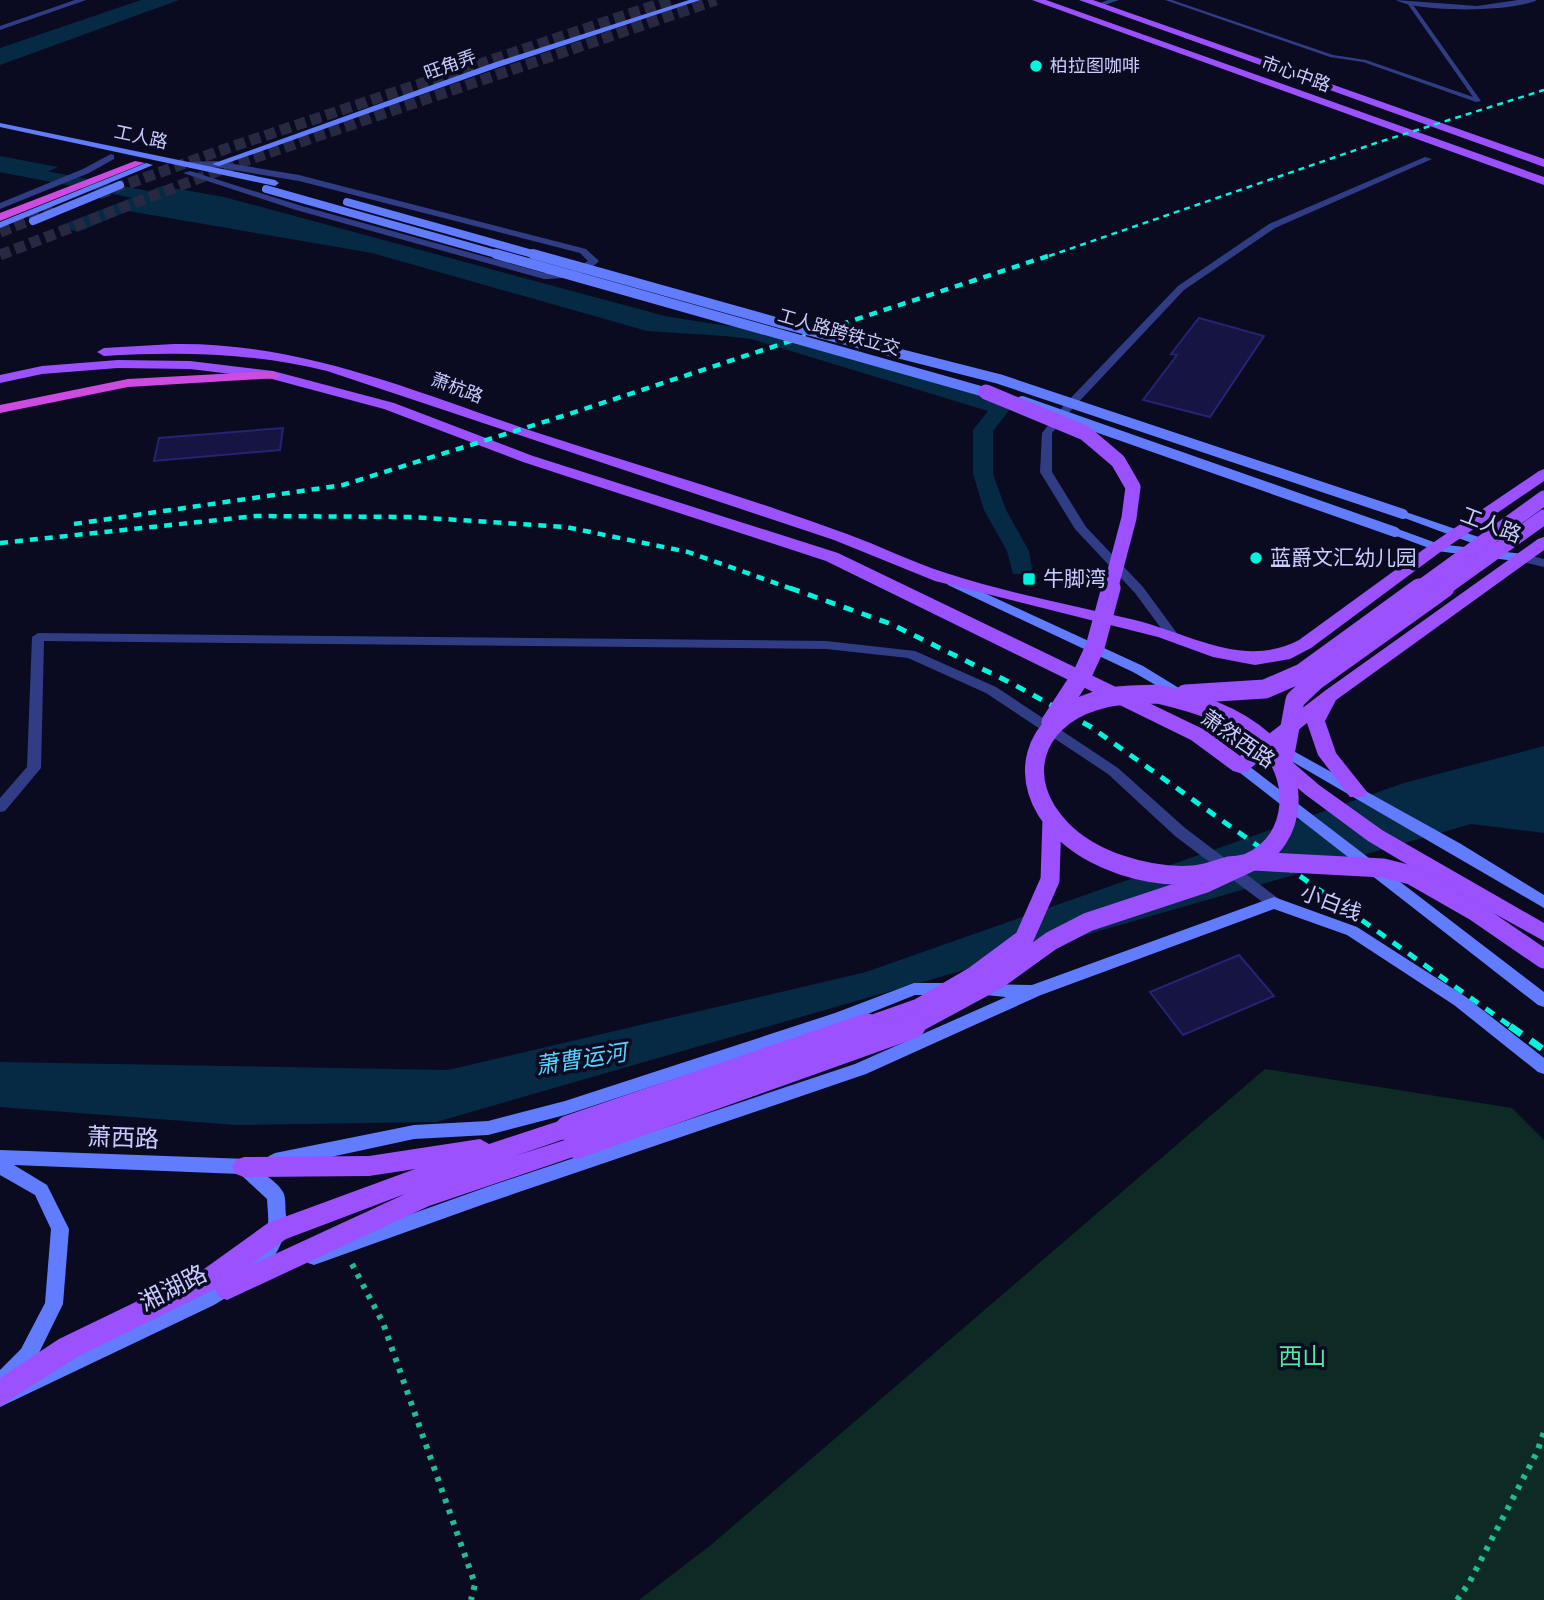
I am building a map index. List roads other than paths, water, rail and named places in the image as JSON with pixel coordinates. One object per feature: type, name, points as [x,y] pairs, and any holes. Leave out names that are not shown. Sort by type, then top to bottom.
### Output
[{"type":"highway","points":[[8,213],[144,164]]},
{"type":"highway","points":[[0,409],[128,383],[273,375]]},
{"type":"main road","name":"旺角弄","points":[[216,164],[496,65],[695,0]]},
{"type":"main road","name":"市心中路","points":[[1037,0],[1544,181]]},
{"type":"main road","name":"市心中路","points":[[1084,0],[1544,163]]},
{"type":"main road","name":"工人路","points":[[0,125],[270,186]]},
{"type":"main road","name":"工人路","points":[[0,133],[144,164],[188,169]]},
{"type":"main road","points":[[103,180],[119,181],[144,164]]},
{"type":"main road","points":[[0,235],[119,181],[160,167]]},
{"type":"main road","name":"工人路跨铁立交","points":[[270,186],[1046,408],[1395,533]]},
{"type":"main road","name":"工人路跨铁立交","points":[[270,186],[783,324],[999,379],[1403,514]]},
{"type":"main road","points":[[0,225],[8,213]]},
{"type":"main road","name":"萧杭路","points":[[0,368],[100,352],[175,347],[244,351],[319,365],[418,393],[470,415],[886,554]]},
{"type":"main road","name":"萧杭路","points":[[0,379],[42,370],[118,364],[190,365],[273,375],[389,406],[528,459],[832,557],[869,575]]},
{"type":"main road","points":[[986,392],[1085,433],[1118,461],[1133,487],[1129,519],[1095,647],[1083,673],[1039,743],[1032,767],[1037,793],[1052,819],[1077,842],[1111,861],[1151,872],[1191,875],[1253,861],[1383,868],[1411,875],[1474,911],[1544,959]]},
{"type":"main road","points":[[941,577],[1173,636],[1213,650],[1255,659],[1283,655],[1305,644],[1437,547],[1544,474]]},
{"type":"main road","points":[[1039,743],[1057,720],[1085,704],[1119,695],[1229,694],[1265,688],[1302,673],[1544,498]]},
{"type":"main road","name":"工人路","points":[[1403,514],[1523,558]]},
{"type":"main road","points":[[244,1167],[369,1166],[536,1139],[572,1137],[918,1024],[997,980],[1051,941],[1088,922],[1206,883],[1253,861],[1278,838],[1289,816],[1291,791],[1283,765],[1295,700],[1315,681],[1544,517]]},
{"type":"main road","name":"工人路","points":[[1395,533],[1437,547],[1523,558]]},
{"type":"main road","points":[[1240,766],[1332,694],[1544,542]]},
{"type":"main road","name":"萧然西路","points":[[886,554],[1138,669],[1456,848],[1544,902]]},
{"type":"main road","name":"萧然西路","points":[[869,575],[1198,735],[1544,1001]]},
{"type":"main road","points":[[1158,694],[1198,702],[1234,718],[1264,741],[1283,765],[1320,799],[1367,830],[1544,933]]},
{"type":"main road","points":[[1332,694],[1316,721],[1327,755],[1357,792]]},
{"type":"main road","points":[[227,1288],[423,1197],[572,1137],[919,1007],[974,976],[1024,939],[1050,880],[1052,819]]},
{"type":"main road","name":"小白线","points":[[227,1288],[487,1195],[860,1069],[1035,991],[1274,904],[1352,931],[1460,1001],[1544,1067]]},
{"type":"main road","name":"萧西路","points":[[0,1157],[244,1167],[414,1132],[488,1128],[552,1111],[839,1017],[914,989],[1035,991]]},
{"type":"main road","points":[[0,1393],[68,1348],[213,1277],[277,1231],[370,1195],[536,1139]]},
{"type":"main road","points":[[0,1166],[41,1190],[60,1229],[54,1304],[28,1356],[0,1383]]},
{"type":"main road","points":[[244,1167],[276,1196],[277,1231]]},
{"type":"main road","name":"湘湖路","points":[[0,1398],[197,1305],[227,1288],[266,1255],[277,1231]]},
{"type":"street","points":[[0,28],[82,0]]},
{"type":"street","points":[[1099,5],[1115,0]]},
{"type":"street","points":[[1400,0],[1478,8],[1533,0]]},
{"type":"street","points":[[8,213],[111,157]]},
{"type":"street","points":[[1173,636],[1139,590],[1081,529],[1046,472],[1047,433],[1181,288],[1272,226],[1428,159]]},
{"type":"street","points":[[216,164],[299,178],[583,251],[594,261],[583,269],[562,277],[544,276],[299,208],[188,169],[216,164]]},
{"type":"street","points":[[1523,558],[1544,563]]},
{"type":"street","points":[[0,807],[34,768],[38,637],[826,645],[910,654],[991,690],[1114,771],[1180,832],[1274,904]]},
{"type":"lane","points":[[1167,0],[1332,56],[1364,61],[1478,101],[1409,3]]},
{"type":"water","points":[[141,0],[179,0],[0,65],[0,48]]},
{"type":"water","points":[[0,156],[58,167],[34,178],[0,172]]},
{"type":"water","points":[[162,186],[224,197],[665,316],[745,329],[741,337],[647,331],[372,253],[128,211],[78,232],[59,226]]},
{"type":"water","name":"萧曹运河","points":[[1544,746],[1544,833],[1471,824],[436,1122],[236,1125],[0,1107],[0,1062],[448,1070],[866,972],[1404,783]]},
{"type":"waterway","points":[[0,167],[174,201]]},
{"type":"waterway","points":[[707,329],[753,334],[1001,408],[983,430],[983,474],[995,510],[1018,551],[1021,569]]},
{"type":"tunnel","points":[[99,194],[225,149],[671,0]]},
{"type":"tunnel","points":[[0,255],[236,164],[716,0]]},
{"type":"tunnel","points":[[0,232],[54,211]]},
{"type":"railway","points":[[1049,256],[1376,143],[1544,90]]},
{"type":"railway","points":[[74,524],[343,485],[563,416],[1054,254]]},
{"type":"railway","points":[[0,543],[256,516],[412,517],[566,527],[688,552],[795,590]]},
{"type":"railway","points":[[790,588],[891,624],[1013,684],[1091,727],[1513,1028]]},
{"type":"railway","points":[[1510,1026],[1544,1050]]},
{"type":"place","name":"柏拉图咖啡","points":[[1036,66]]},
{"type":"place","name":"蓝爵文汇幼儿园","points":[[1256,558]]},
{"type":"place","name":"牛脚湾","points":[[1029,579]]},
{"type":"park label","name":"西山","points":[[1302,1357]]}]
